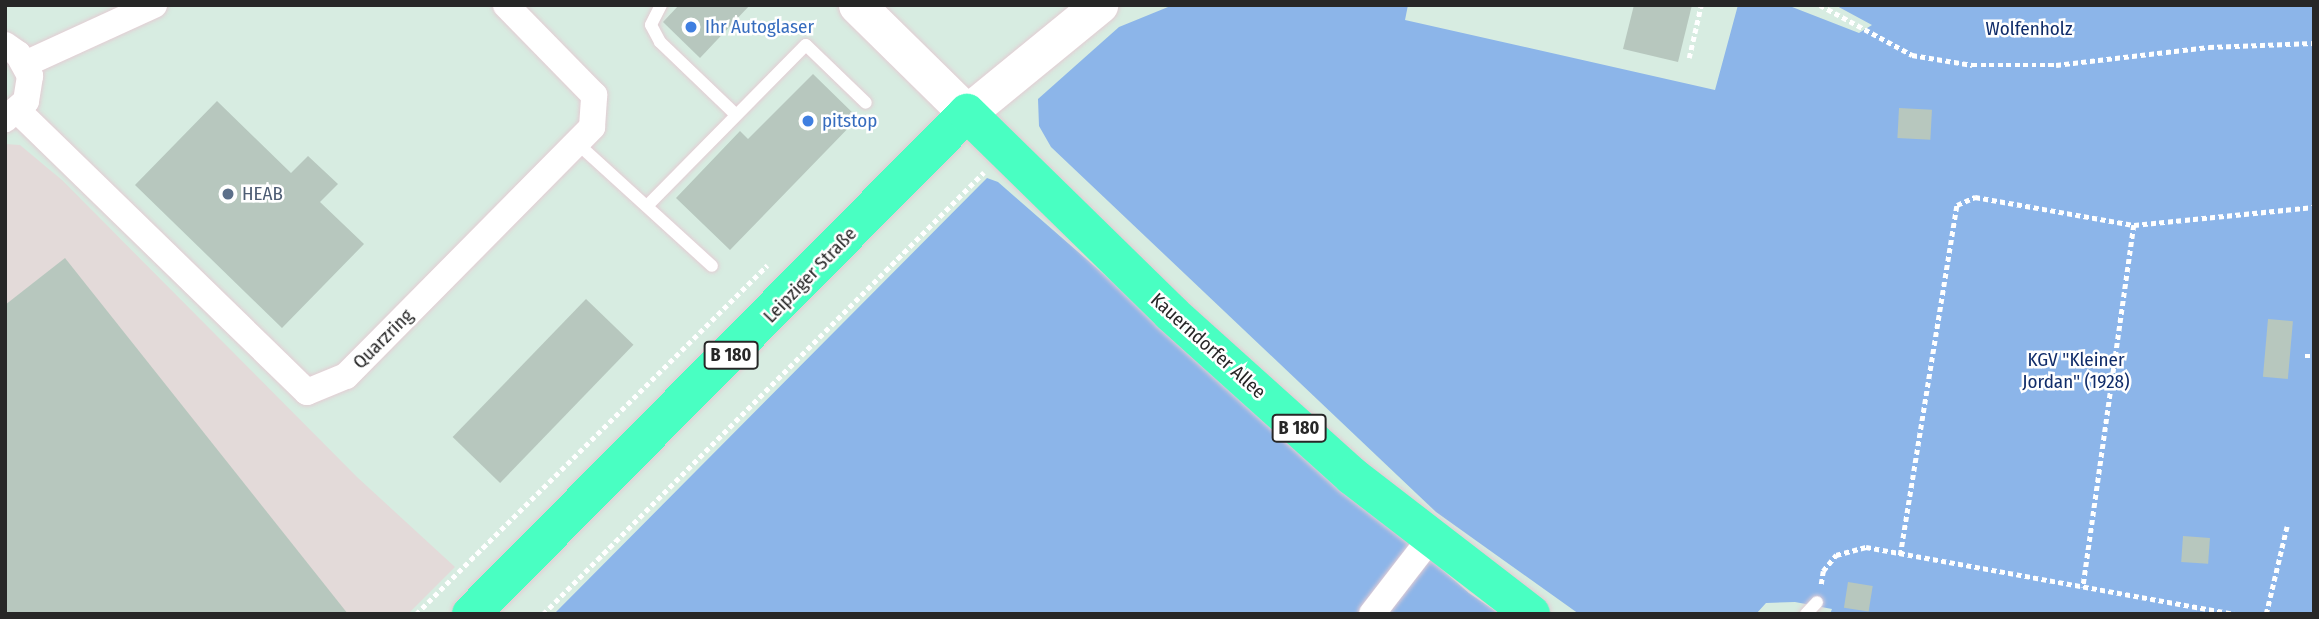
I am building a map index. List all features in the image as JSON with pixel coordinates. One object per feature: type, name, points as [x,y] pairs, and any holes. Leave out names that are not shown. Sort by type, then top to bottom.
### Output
[{"type":"main road","name":"Kauerndorfer Allee","points":[[967,113],[1171,313],[1430,539],[1531,614]]},
{"type":"main road","name":"Leipziger Straße","points":[[471,614],[967,113]]},
{"type":"street","points":[[26,64],[154,5]]},
{"type":"street","name":"Quarzring","points":[[12,115],[307,392],[346,376],[592,127],[594,95],[506,5]]},
{"type":"street","points":[[857,5],[967,113]]},
{"type":"street","name":"Leipziger Straße","points":[[967,113],[1099,5]]},
{"type":"street","points":[[5,45],[26,64],[30,89],[12,115]]},
{"type":"street","points":[[1372,614],[1430,539]]},
{"type":"lane","points":[[661,5],[651,25],[660,42],[736,115]]},
{"type":"lane","points":[[647,206],[806,45],[866,103]]},
{"type":"lane","points":[[578,144],[712,266]]},
{"type":"lane","points":[[1806,614],[1817,602]]},
{"type":"path","points":[[1689,58],[1701,5]]},
{"type":"path","points":[[1820,5],[1912,55],[1972,65],[2056,65],[2209,47],[2314,43]]},
{"type":"path","points":[[543,614],[1004,152]]},
{"type":"path","points":[[1900,555],[1957,205],[1975,197],[2134,225],[2314,207]]},
{"type":"path","points":[[2083,587],[2134,225]]},
{"type":"path","points":[[2305,356],[2314,356]]},
{"type":"path","points":[[2266,614],[2287,526]]},
{"type":"path","points":[[1817,602],[1823,571],[1836,555],[1866,547],[2235,614]]},
{"type":"shaded area","points":[[5,144],[20,145],[62,180],[357,477],[455,567],[408,614],[5,614]]},
{"type":"green space","points":[[1173,5],[1408,5],[1405,20],[1715,90],[1738,5],[1787,5],[1859,33],[1872,25],[1835,5],[2314,5],[2314,614],[1830,614],[1832,609],[1795,602],[1766,603],[1756,614],[1579,614],[1436,512],[1051,147],[1039,126],[1038,99],[1119,27]]},
{"type":"green space","points":[[987,178],[998,182],[1469,593],[1500,614],[554,614]]},
{"type":"building","points":[[679,5],[750,5],[700,58],[663,22]]},
{"type":"building","points":[[1634,5],[1692,5],[1678,62],[1623,49]]},
{"type":"building","points":[[813,74],[858,118],[730,250],[676,198],[740,131],[748,139]]},
{"type":"building","name":"HEAB","points":[[217,101],[291,173],[308,156],[338,184],[320,202],[364,244],[282,328],[135,185]]},
{"type":"building","points":[[1899,108],[1932,110],[1930,140],[1897,138]]},
{"type":"building","points":[[65,258],[348,614],[5,614],[5,305]]},
{"type":"building","points":[[586,299],[633,345],[500,483],[453,437]]},
{"type":"building","points":[[2268,319],[2293,321],[2288,379],[2263,377]]},
{"type":"building","points":[[2183,536],[2210,538],[2208,564],[2181,562]]},
{"type":"building","points":[[1848,582],[1873,586],[1869,612],[1844,608]]},
{"type":"place","name":"Ihr Autoglaser","points":[[691,27]]},
{"type":"place","name":"pitstop","points":[[808,121]]},
{"type":"place","name":"HEAB","points":[[228,194]]},
{"type":"park label","name":"Wolfenholz","points":[[2029,29]]},
{"type":"park label","name":"KGV \"Kleiner Jordan\" (1928)","points":[[2076,371]]}]
